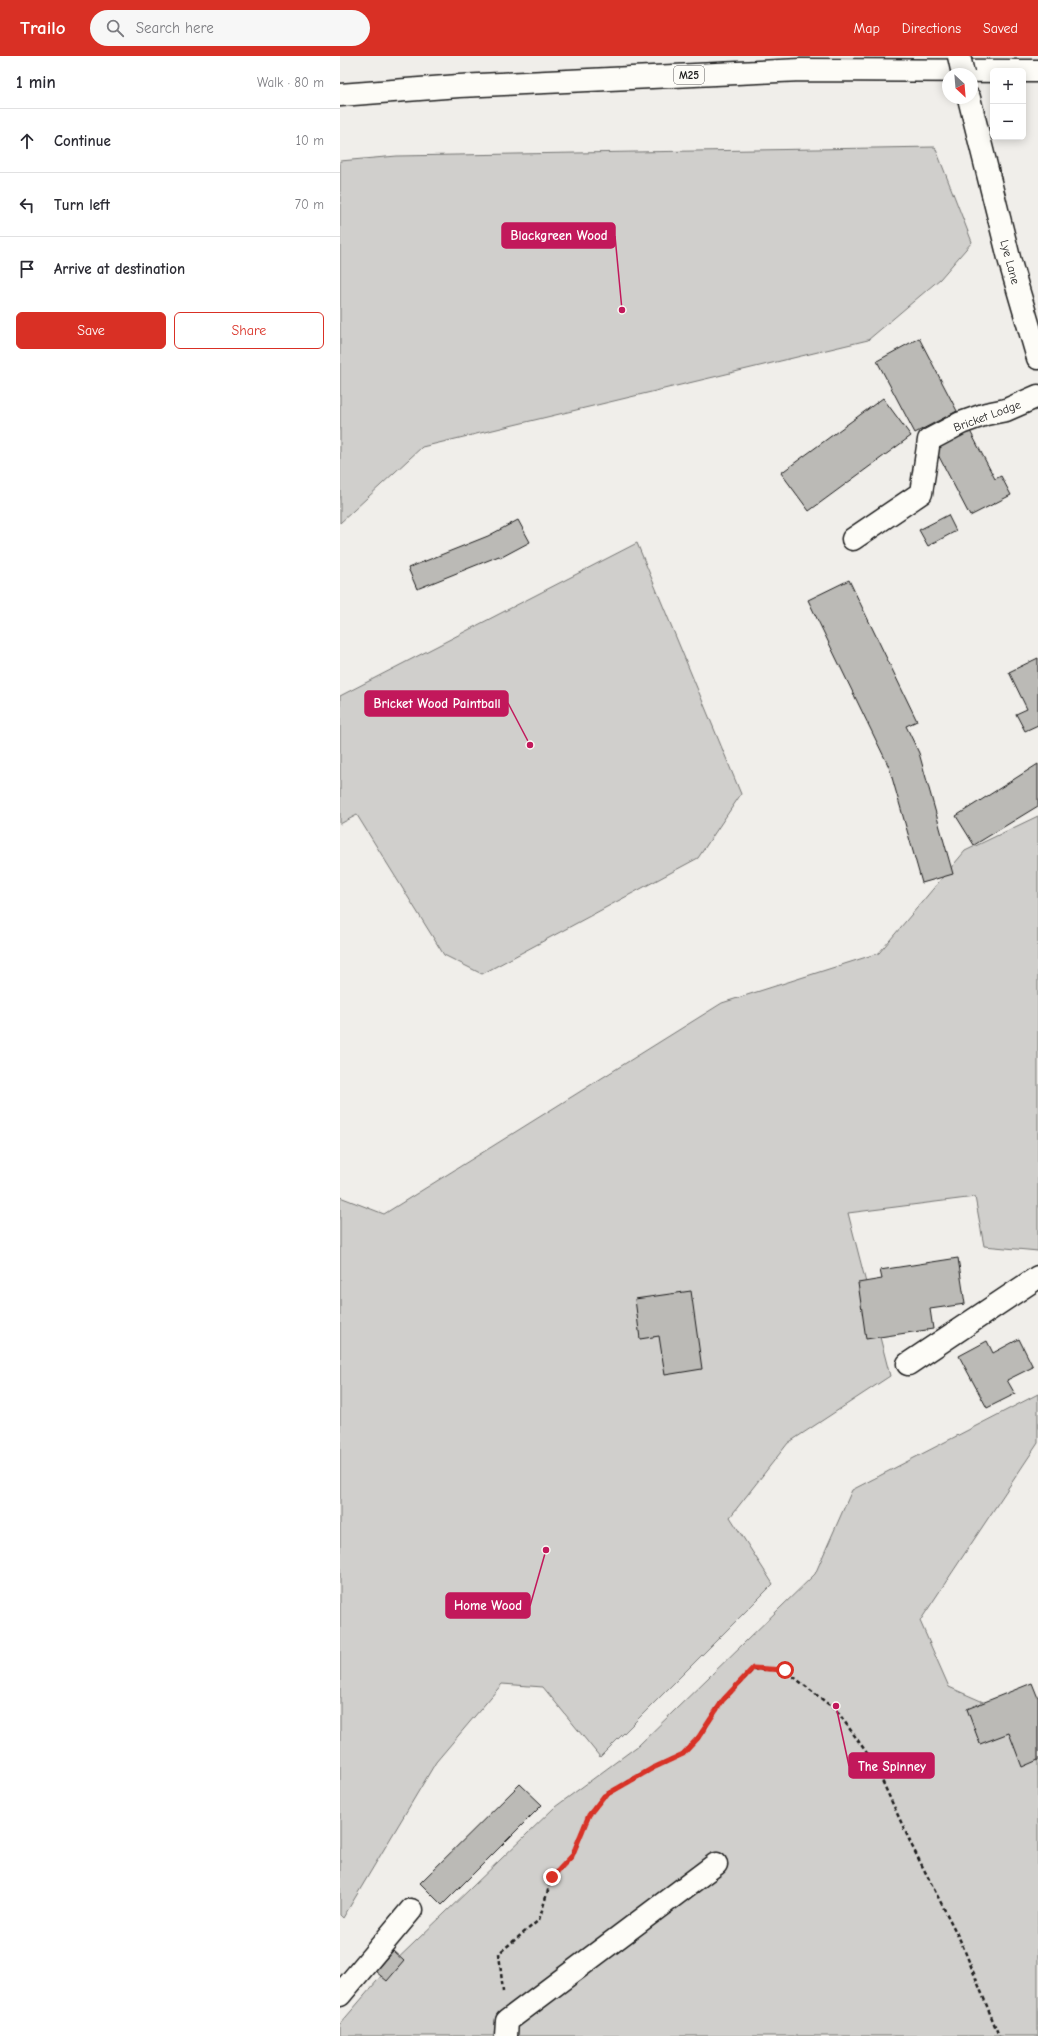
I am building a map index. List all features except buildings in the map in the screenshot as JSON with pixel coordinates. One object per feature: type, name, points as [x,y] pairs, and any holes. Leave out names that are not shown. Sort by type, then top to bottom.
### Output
[{"type":"main road","points":[[959,56],[962,68]]},
{"type":"main road","name":"M25","points":[[340,95],[458,86],[801,70],[1038,71]]},
{"type":"main road","name":"Lye Lane","points":[[970,104],[1010,262],[1038,358]]},
{"type":"main road","name":"Bricket Lodge","points":[[853,539],[921,492],[929,440],[961,424],[986,414],[1006,410],[1038,396]]},
{"type":"main road","points":[[908,1364],[1038,1277]]},
{"type":"main road","points":[[506,2029],[716,1864]]},
{"type":"main road","points":[[340,1995],[411,1910]]},
{"type":"path","points":[[506,2029],[499,1953],[540,1920],[552,1877],[572,1856],[589,1815],[604,1796],[653,1768],[683,1754],[698,1738],[723,1700],[753,1668],[785,1670],[837,1711],[874,1763],[912,1846],[962,1944],[999,2036]]},
{"type":"shaded area","points":[[935,147],[972,242],[940,279],[868,340],[422,447],[340,523],[340,161],[397,156]]},
{"type":"shaded area","points":[[637,543],[741,794],[698,858],[482,974],[444,955],[357,815],[340,824],[340,696]]},
{"type":"shaded area","points":[[1038,816],[1038,1251],[984,1246],[975,1197],[848,1213],[890,1376],[788,1443],[730,1517],[773,1584],[600,1757],[543,1687],[502,1684],[436,1762],[343,1918],[340,1915],[340,1197],[384,1214],[722,1003],[879,953],[965,851]]},
{"type":"shaded area","points":[[1038,1394],[1038,1443],[920,1621],[949,1687],[1038,1726],[1038,2036],[340,2036],[340,2024],[389,1967],[555,1807],[639,1745],[815,1574],[852,1490]]},
{"type":"place","name":"Blackgreen Wood","points":[[622,310]]},
{"type":"place","name":"Bricket Wood Paintball","points":[[530,745]]},
{"type":"place","name":"Home Wood","points":[[546,1550]]},
{"type":"place","name":"The Spinney","points":[[836,1706]]},
{"type":"route","points":[[552,1877],[572,1856],[589,1815],[604,1796],[653,1768],[683,1754],[698,1738],[723,1700],[753,1668],[785,1670]]}]
